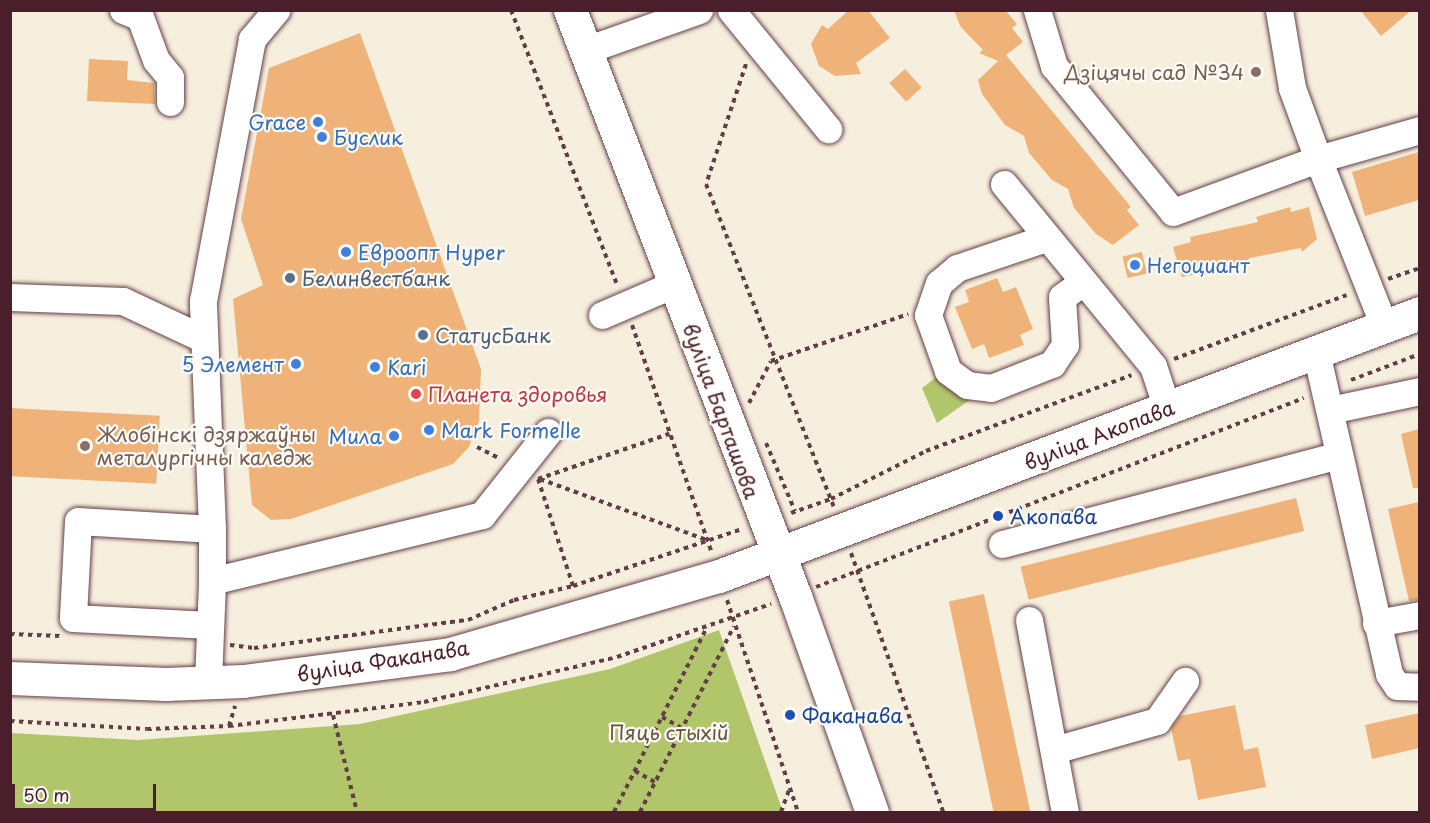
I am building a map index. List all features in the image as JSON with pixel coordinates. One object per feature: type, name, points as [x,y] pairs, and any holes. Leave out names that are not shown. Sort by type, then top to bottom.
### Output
[{"type":"main road","name":"вуліца Барташова","points":[[570,10],[777,555],[872,813]]},
{"type":"main road","name":"вуліца Акопава","points":[[777,555],[1419,313]]},
{"type":"main road","name":"вуліца Факанава","points":[[10,678],[208,682],[450,654],[777,555]]},
{"type":"lane","points":[[123,10],[140,17],[156,60],[170,77],[170,102]]},
{"type":"lane","points":[[208,682],[213,455],[202,338],[213,236],[252,39],[276,10]]},
{"type":"lane","points":[[586,50],[699,10]]},
{"type":"lane","points":[[731,10],[828,129]]},
{"type":"lane","points":[[1037,10],[1054,66],[1173,212],[1318,159],[1419,130]]},
{"type":"lane","points":[[1279,10],[1292,88],[1384,326]]},
{"type":"lane","points":[[1004,184],[1153,366],[1167,408]]},
{"type":"lane","points":[[1046,238],[957,268],[939,283],[929,307],[948,371],[967,385],[991,388],[1052,364],[1065,345],[1062,297],[1083,282]]},
{"type":"lane","points":[[602,315],[674,284]]},
{"type":"lane","points":[[10,297],[123,301],[202,338]]},
{"type":"lane","points":[[1316,352],[1328,400],[1335,456],[1389,674],[1397,686],[1419,687]]},
{"type":"lane","points":[[1328,400],[1419,391]]},
{"type":"lane","points":[[212,581],[482,515],[528,473],[548,432]]},
{"type":"lane","points":[[1002,544],[1335,456]]},
{"type":"lane","points":[[209,634],[73,618],[78,521],[212,530]]},
{"type":"lane","points":[[1376,623],[1419,615]]},
{"type":"lane","points":[[1029,620],[1065,813]]},
{"type":"lane","points":[[1053,750],[1157,721],[1185,681]]},
{"type":"path","points":[[754,39],[706,184],[771,361],[837,514]]},
{"type":"path","points":[[781,516],[831,499],[926,452],[1419,268]]},
{"type":"path","points":[[753,412],[748,401],[771,361],[929,307]]},
{"type":"path","points":[[816,587],[1328,400],[1419,354]]},
{"type":"path","points":[[528,473],[669,434]]},
{"type":"path","points":[[762,434],[795,511]]},
{"type":"path","points":[[477,447],[528,473],[708,540]]},
{"type":"path","points":[[528,473],[573,586]]},
{"type":"path","points":[[209,634],[254,648],[398,633],[468,620],[514,600],[573,586],[742,529]]},
{"type":"path","points":[[848,546],[943,813]]},
{"type":"path","points":[[725,594],[798,813]]},
{"type":"path","points":[[10,721],[147,729],[333,715],[515,683],[707,626],[771,604]]},
{"type":"path","points":[[614,813],[707,626]]},
{"type":"path","points":[[639,813],[735,626]]},
{"type":"path","points":[[10,634],[69,637]]},
{"type":"path","points":[[333,715],[357,813]]},
{"type":"path","points":[[662,717],[682,728]]},
{"type":"path","points":[[635,771],[655,782]]},
{"type":"path","points":[[781,813],[789,789]]},
{"type":"green space","points":[[942,373],[971,399],[937,423],[922,388]]},
{"type":"green space","name":"Пяць стыхій","points":[[719,630],[783,812],[11,812],[11,733],[138,740],[360,724],[610,669]]},
{"type":"building","points":[[849,10],[868,10],[890,38],[856,63],[861,74],[835,76],[819,66],[811,44],[822,25],[828,29]]},
{"type":"building","points":[[954,10],[1005,10],[1017,24],[1012,28],[1023,42],[1006,55],[1131,207],[1127,210],[1139,225],[1113,245],[1096,234],[1074,208],[1068,189],[1052,180],[1029,153],[1024,136],[1005,125],[982,94],[978,80],[998,61],[979,53],[983,50],[960,26]]},
{"type":"building","points":[[1360,10],[1412,10],[1381,36]]},
{"type":"building","name":"Евроопт Hyper","points":[[360,33],[481,369],[479,421],[469,447],[453,464],[291,519],[271,520],[252,505],[233,299],[263,285],[241,219],[269,68]]},
{"type":"building","points":[[89,59],[128,61],[127,80],[154,83],[155,104],[87,101]]},
{"type":"building","points":[[905,69],[922,88],[906,102],[889,83]]},
{"type":"building","points":[[1419,152],[1419,200],[1365,216],[1352,172]]},
{"type":"building","points":[[1290,207],[1291,212],[1309,207],[1317,239],[1302,252],[1301,248],[1250,258],[1241,265],[1182,277],[1173,247],[1191,242],[1190,237],[1258,222],[1256,217]]},
{"type":"building","name":"Негоциант","points":[[1142,252],[1147,273],[1127,278],[1123,256]]},
{"type":"building","points":[[997,278],[1003,292],[1016,287],[1033,329],[1020,335],[1024,345],[989,358],[984,344],[972,349],[955,307],[969,302],[965,290]]},
{"type":"building","name":"Жлобінскі дзяржаўны металургічны каледж","points":[[10,408],[160,416],[156,484],[10,476]]},
{"type":"building","points":[[1419,429],[1419,488],[1413,488],[1401,434]]},
{"type":"building","points":[[1296,498],[1304,531],[1029,600],[1020,567]]},
{"type":"building","points":[[1419,502],[1419,600],[1409,601],[1388,509]]},
{"type":"building","points":[[984,594],[1030,812],[994,812],[949,601]]},
{"type":"building","points":[[1235,705],[1244,750],[1258,747],[1266,787],[1198,800],[1190,759],[1178,761],[1171,728],[1180,716]]},
{"type":"building","points":[[1419,713],[1419,748],[1372,759],[1365,725]]},
{"type":"place","name":"Дзіцячы сад №34","points":[[1256,72]]},
{"type":"place","name":"Grace","points":[[318,122]]},
{"type":"place","name":"Буслик","points":[[322,137]]},
{"type":"place","name":"Евроопт Hyper","points":[[346,252]]},
{"type":"place","name":"Негоциант","points":[[1135,265]]},
{"type":"place","name":"Белинвестбанк","points":[[290,278]]},
{"type":"place","name":"СтатусБанк","points":[[423,335]]},
{"type":"place","name":"5 Элемент","points":[[296,364]]},
{"type":"place","name":"Kari","points":[[375,367]]},
{"type":"place","name":"Планета здоровья","points":[[416,394]]},
{"type":"place","name":"Mark Formelle","points":[[429,430]]},
{"type":"place","name":"Мила","points":[[394,436]]},
{"type":"place","name":"Жлобінскі дзяржаўны металургічны каледж","points":[[85,446]]},
{"type":"place","name":"Акопава","points":[[998,516]]},
{"type":"place","name":"Факанава","points":[[790,715]]}]
